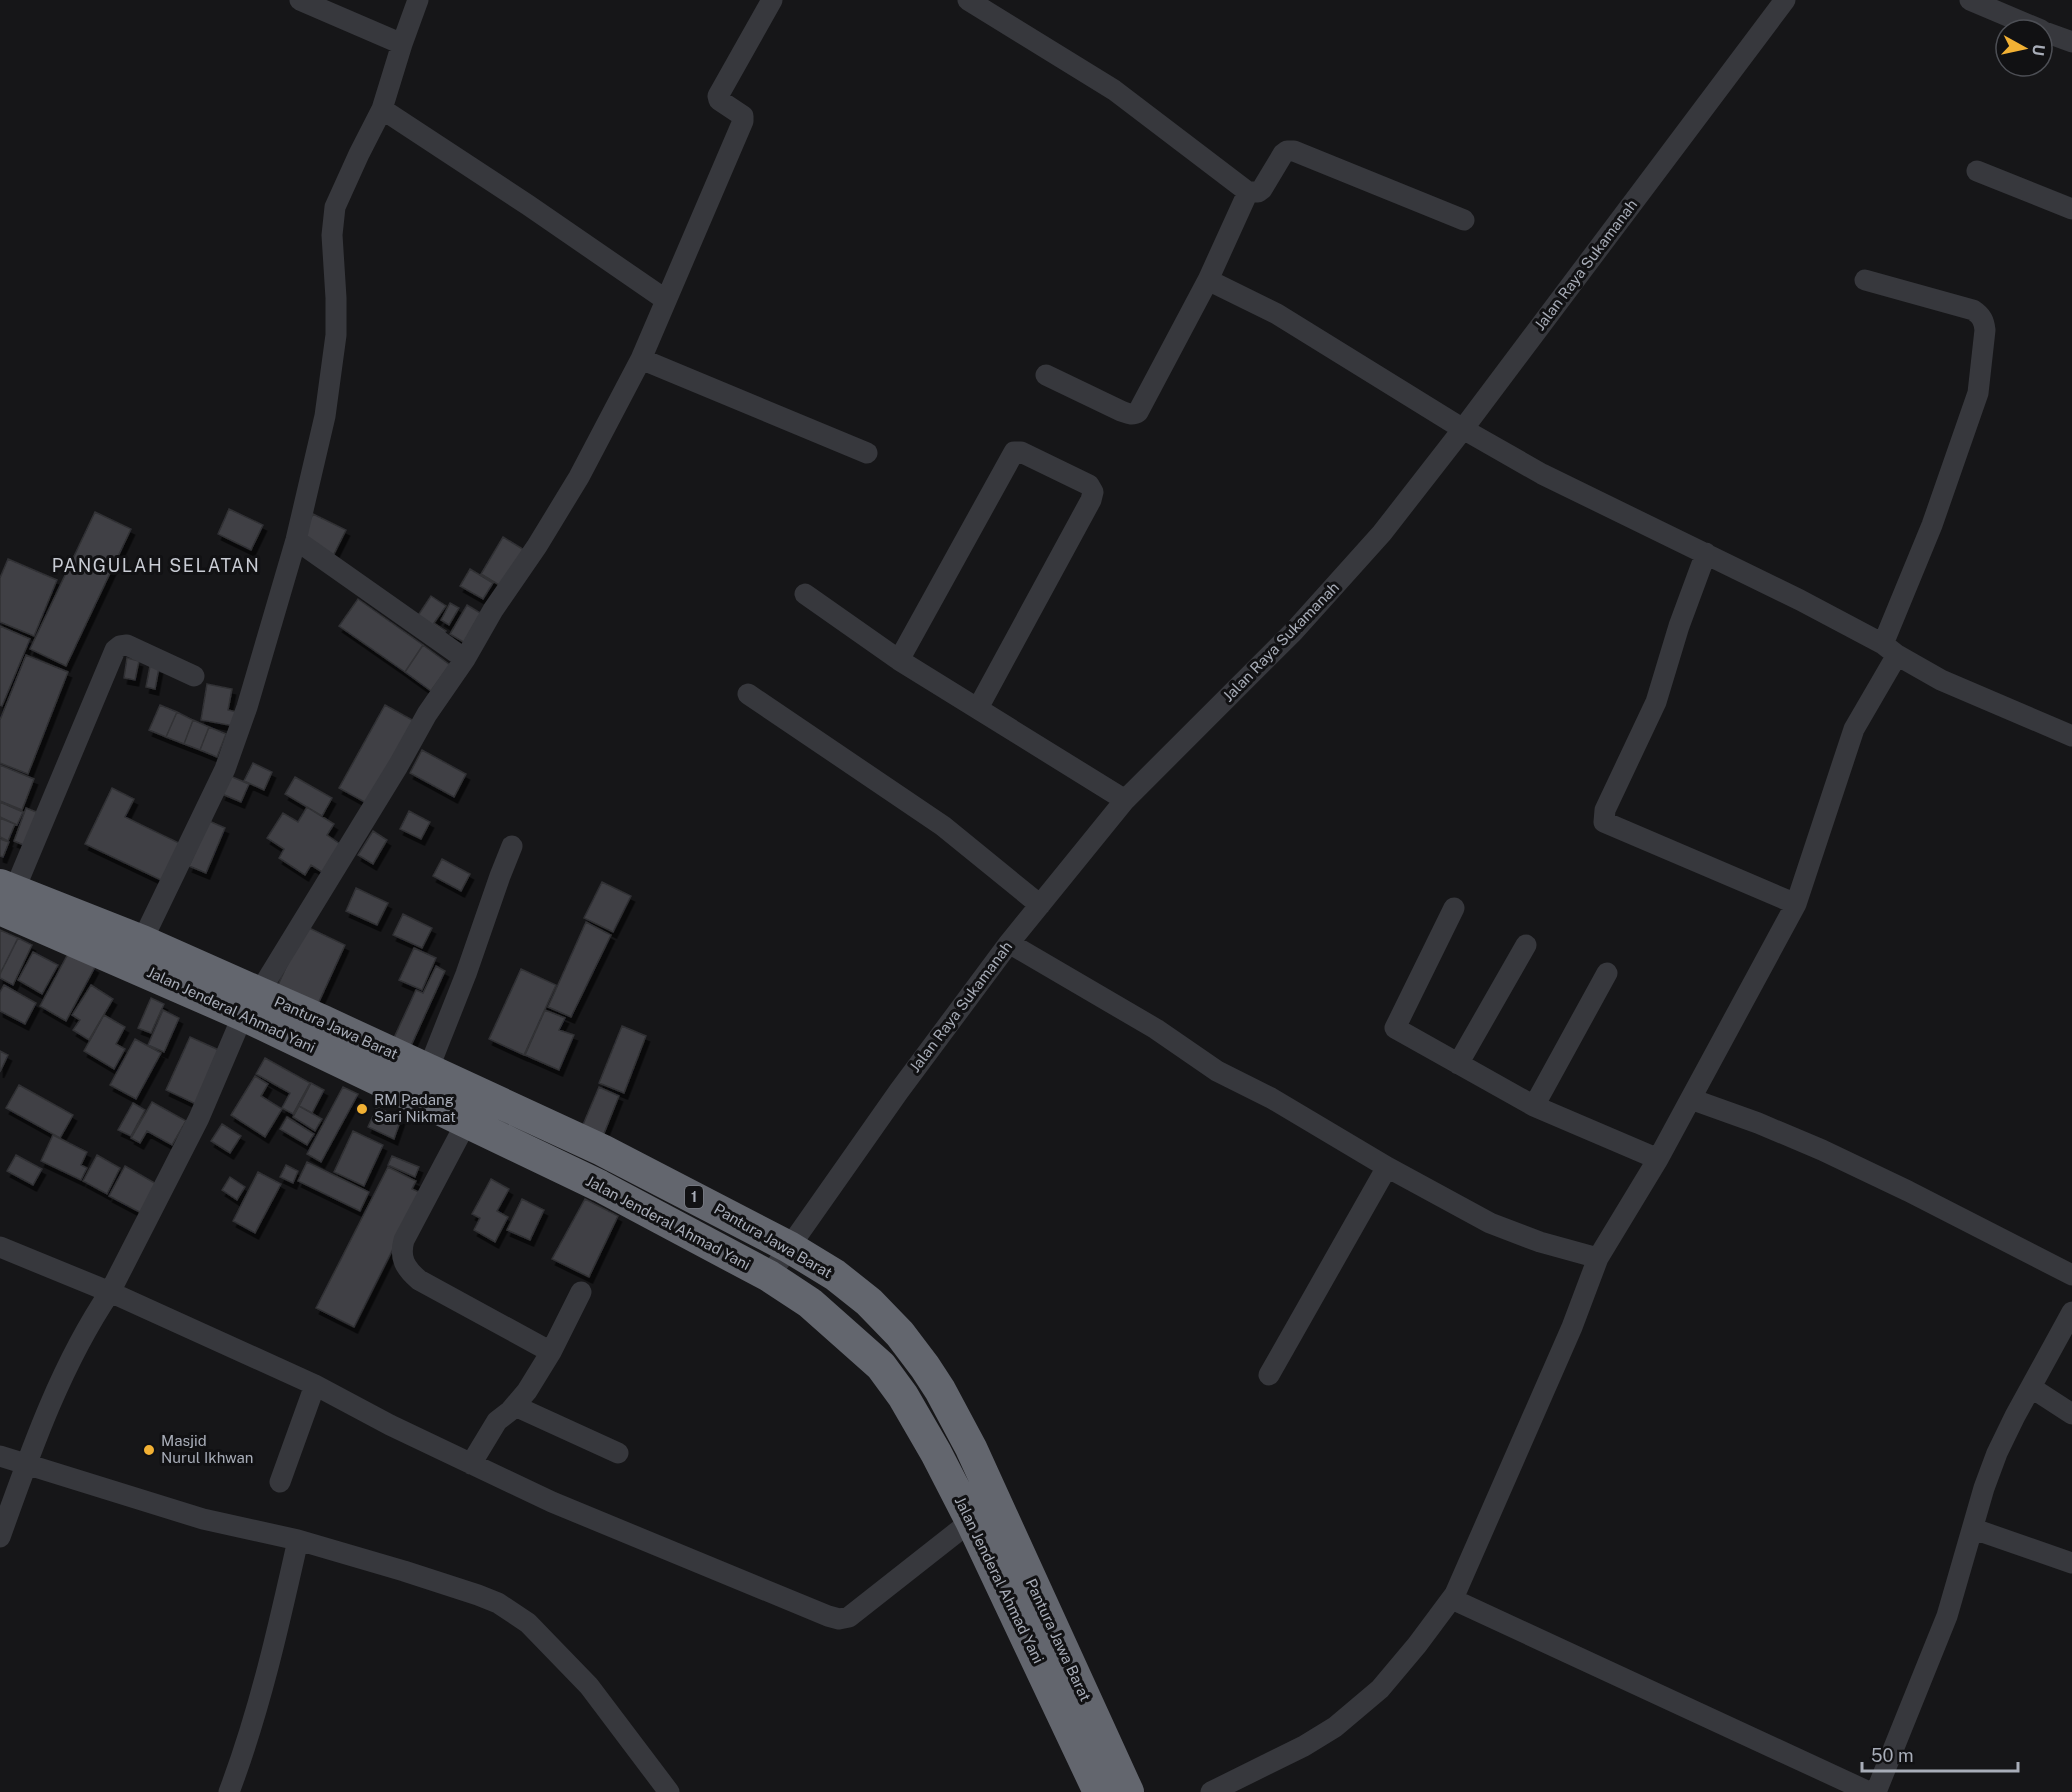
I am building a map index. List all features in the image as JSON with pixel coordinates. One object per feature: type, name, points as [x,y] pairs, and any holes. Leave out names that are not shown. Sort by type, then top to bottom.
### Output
[{"type":"highway","name":"Pantura Jawa Barat","points":[[5,895],[142,941],[251,1004],[428,1070],[602,1150],[789,1246],[835,1275],[869,1302],[900,1334],[940,1390],[971,1448],[1128,1792]]},
{"type":"highway","name":"Jalan Jenderal Ahmad Yani","points":[[5,895],[251,1004],[466,1122],[600,1186],[769,1276],[810,1303],[881,1366],[926,1434],[971,1521],[1099,1792]]},
{"type":"street","points":[[300,0],[402,44]]},
{"type":"street","points":[[142,941],[225,769],[247,707],[296,540],[325,416],[336,335],[332,236],[335,207],[382,109],[418,0]]},
{"type":"street","points":[[0,1537],[45,1417],[73,1356],[110,1292],[199,1118],[251,1004],[398,766],[427,714],[465,659],[493,610],[537,546],[579,477],[641,358],[744,119],[741,114],[719,100],[719,93],[772,0]]},
{"type":"street","points":[[968,0],[1114,90],[1248,192],[1258,192],[1262,189],[1283,154],[1287,151],[1294,151],[1464,220]]},
{"type":"street","name":"Jalan Raya Sukamanah","points":[[769,1276],[899,1091],[1009,943],[1125,800],[1294,631],[1382,533],[1463,429],[1785,0]]},
{"type":"street","points":[[1970,0],[2013,18]]},
{"type":"street","points":[[2054,35],[2072,42]]},
{"type":"street","points":[[382,109],[528,205],[666,300]]},
{"type":"street","points":[[1977,171],[2072,209]]},
{"type":"street","points":[[1046,375],[1121,411],[1136,414],[1208,280],[1248,192]]},
{"type":"street","points":[[1208,280],[1277,315],[1463,429],[1542,474],[1706,553],[1890,650],[1941,680],[2072,736]]},
{"type":"street","points":[[1211,1792],[1304,1746],[1335,1726],[1380,1689],[1452,1599],[1572,1327],[1598,1258],[1658,1159],[1796,904],[1854,729],[1890,650],[1978,393],[1985,330],[1980,314],[1973,310],[1865,280]]},
{"type":"street","points":[[641,358],[867,453]]},
{"type":"street","points":[[899,660],[1014,452],[1021,452],[1089,485],[1093,492],[1091,500],[978,708]]},
{"type":"street","points":[[296,540],[465,659]]},
{"type":"street","points":[[1706,553],[1679,626],[1656,702],[1605,810],[1604,822],[1796,904]]},
{"type":"street","points":[[805,594],[899,660],[1125,800]]},
{"type":"street","points":[[5,895],[116,650],[120,646],[127,645],[194,676]]},
{"type":"street","points":[[748,694],[943,826],[1040,905]]},
{"type":"street","points":[[428,1070],[466,974],[512,846]]},
{"type":"street","points":[[1454,908],[1395,1028],[1534,1106],[1658,1159]]},
{"type":"street","points":[[1009,943],[1156,1029],[1217,1071],[1271,1098],[1386,1167],[1490,1223],[1540,1242],[1598,1258]]},
{"type":"street","points":[[1458,1064],[1526,945]]},
{"type":"street","points":[[1534,1106],[1607,973]]},
{"type":"street","points":[[1691,1099],[1758,1123],[1822,1150],[2072,1275]]},
{"type":"street","points":[[466,1122],[404,1240],[402,1259],[408,1271],[419,1280],[551,1352]]},
{"type":"street","points":[[1269,1375],[1386,1167]]},
{"type":"street","points":[[0,1246],[110,1292],[315,1385],[390,1425],[552,1502],[768,1593],[840,1619],[849,1617],[971,1521]]},
{"type":"street","points":[[471,1464],[497,1421],[527,1391],[551,1352],[581,1292]]},
{"type":"street","points":[[1876,1792],[1947,1616],[1984,1488],[1997,1453],[2072,1312]]},
{"type":"street","points":[[280,1482],[315,1385]]},
{"type":"street","points":[[2032,1388],[2072,1413]]},
{"type":"street","points":[[514,1406],[618,1453]]},
{"type":"street","points":[[0,1456],[203,1519],[298,1540],[498,1603],[528,1623],[589,1686],[669,1792]]},
{"type":"street","points":[[1974,1529],[2072,1563]]},
{"type":"street","points":[[229,1792],[254,1719],[278,1633],[298,1540]]},
{"type":"street","points":[[1452,1599],[1869,1792]]},
{"type":"building","points":[[229,509],[263,525],[251,550],[218,534]]},
{"type":"building","points":[[95,512],[131,529],[66,666],[30,649]]},
{"type":"building","points":[[313,514],[346,530],[332,558],[300,541]]},
{"type":"building","points":[[503,537],[526,551],[504,588],[481,574]]},
{"type":"building","points":[[8,559],[57,580],[34,636],[0,622],[0,578]]},
{"type":"building","points":[[470,569],[493,583],[483,599],[460,586]]},
{"type":"building","points":[[431,596],[446,606],[434,623],[446,631],[441,638],[415,620]]},
{"type":"building","points":[[358,599],[423,645],[405,672],[339,626]]},
{"type":"building","points":[[450,603],[459,608],[449,625],[441,620]]},
{"type":"building","points":[[467,605],[487,617],[470,646],[450,634]]},
{"type":"building","points":[[0,626],[30,639],[2,706],[0,705]]},
{"type":"building","points":[[423,645],[450,665],[431,691],[405,672]]},
{"type":"building","points":[[26,655],[68,672],[28,774],[0,763],[0,720]]},
{"type":"building","points":[[127,658],[139,661],[135,680],[124,678]]},
{"type":"building","points":[[150,666],[159,668],[155,689],[146,687]]},
{"type":"building","points":[[207,684],[232,689],[228,710],[237,712],[234,726],[201,720]]},
{"type":"building","points":[[160,705],[177,712],[166,737],[149,730]]},
{"type":"building","points":[[385,705],[416,722],[370,805],[339,788]]},
{"type":"building","points":[[177,712],[193,720],[184,744],[166,737]]},
{"type":"building","points":[[193,720],[209,727],[200,750],[184,744]]},
{"type":"building","points":[[209,727],[226,734],[217,757],[200,750]]},
{"type":"building","points":[[422,750],[466,774],[454,797],[410,773]]},
{"type":"building","points":[[253,763],[272,772],[264,790],[244,781]]},
{"type":"building","points":[[0,765],[34,779],[22,810],[0,801]]},
{"type":"building","points":[[230,776],[249,784],[241,802],[222,794]]},
{"type":"building","points":[[295,777],[332,798],[322,816],[285,794]]},
{"type":"building","points":[[112,788],[134,799],[125,817],[181,844],[163,881],[85,844]]},
{"type":"building","points":[[0,802],[23,812],[17,825],[0,817]]},
{"type":"building","points":[[307,807],[334,824],[327,835],[343,846],[325,874],[311,865],[305,875],[279,858],[284,849],[267,838],[283,813],[298,822]]},
{"type":"building","points":[[26,808],[39,813],[26,846],[14,841]]},
{"type":"building","points":[[409,811],[430,822],[421,839],[400,829]]},
{"type":"building","points":[[0,818],[15,824],[8,841],[0,837]]},
{"type":"building","points":[[209,821],[225,828],[206,873],[189,866]]},
{"type":"building","points":[[373,831],[387,840],[373,864],[358,855]]},
{"type":"building","points":[[0,839],[9,842],[3,857],[0,856]]},
{"type":"building","points":[[442,859],[470,874],[461,891],[433,876]]},
{"type":"building","points":[[602,882],[631,896],[613,932],[584,918]]},
{"type":"building","points":[[356,888],[388,903],[377,925],[346,911]]},
{"type":"building","points":[[403,914],[432,928],[422,948],[393,935]]},
{"type":"building","points":[[586,922],[611,935],[571,1017],[548,1007]]},
{"type":"building","points":[[305,926],[345,945],[318,1004],[278,985]]},
{"type":"building","points":[[0,930],[18,938],[0,974]]},
{"type":"building","points":[[18,938],[32,945],[13,985],[0,978],[0,974]]},
{"type":"building","points":[[414,948],[436,958],[422,990],[399,980]]},
{"type":"building","points":[[33,952],[58,965],[42,994],[18,980]]},
{"type":"building","points":[[69,952],[95,967],[66,1021],[40,1006]]},
{"type":"building","points":[[436,966],[445,971],[410,1048],[393,1040],[416,990],[423,993]]},
{"type":"building","points":[[521,969],[556,985],[524,1055],[489,1039]]},
{"type":"building","points":[[4,985],[36,1003],[25,1024],[0,1011],[0,992]]},
{"type":"building","points":[[91,985],[113,999],[89,1040],[73,1030],[80,1020],[72,1015]]},
{"type":"building","points":[[151,998],[164,1004],[151,1033],[138,1028]]},
{"type":"building","points":[[163,1010],[179,1018],[164,1052],[148,1045]]},
{"type":"building","points":[[545,1010],[565,1018],[559,1030],[574,1035],[559,1070],[525,1055]]},
{"type":"building","points":[[104,1015],[125,1027],[116,1044],[125,1049],[114,1069],[84,1051]]},
{"type":"building","points":[[622,1026],[646,1036],[624,1093],[599,1083]]},
{"type":"building","points":[[190,1037],[221,1051],[198,1105],[166,1090]]},
{"type":"building","points":[[135,1039],[161,1053],[136,1099],[110,1085]]},
{"type":"building","points":[[0,1051],[8,1055],[0,1072]]},
{"type":"building","points":[[265,1058],[310,1083],[293,1114],[282,1108],[290,1093],[256,1074]]},
{"type":"building","points":[[255,1076],[268,1084],[261,1096],[282,1109],[265,1137],[231,1115]]},
{"type":"building","points":[[311,1083],[324,1090],[312,1113],[299,1106]]},
{"type":"building","points":[[19,1085],[73,1115],[60,1138],[6,1108]]},
{"type":"building","points":[[343,1087],[358,1094],[321,1162],[307,1154]]},
{"type":"building","points":[[599,1087],[619,1096],[603,1136],[582,1127]]},
{"type":"building","points":[[152,1102],[186,1121],[172,1145],[147,1131],[140,1143],[131,1138]]},
{"type":"building","points":[[133,1103],[145,1110],[131,1136],[118,1130]]},
{"type":"building","points":[[299,1106],[322,1119],[315,1131],[293,1117]]},
{"type":"building","points":[[377,1107],[401,1119],[394,1139],[368,1127]]},
{"type":"building","points":[[287,1117],[314,1134],[307,1145],[280,1129]]},
{"type":"building","points":[[222,1124],[241,1136],[230,1153],[211,1141]]},
{"type":"building","points":[[353,1131],[383,1145],[364,1186],[334,1172]]},
{"type":"building","points":[[53,1135],[87,1152],[81,1165],[87,1168],[81,1180],[41,1161]]},
{"type":"building","points":[[16,1155],[42,1169],[33,1185],[7,1171]]},
{"type":"building","points":[[97,1155],[120,1168],[107,1194],[83,1181]]},
{"type":"building","points":[[392,1156],[419,1167],[415,1177],[388,1165]]},
{"type":"building","points":[[307,1162],[369,1192],[360,1211],[298,1181]]},
{"type":"building","points":[[286,1165],[298,1171],[293,1183],[280,1177]]},
{"type":"building","points":[[125,1166],[160,1186],[145,1215],[109,1196]]},
{"type":"building","points":[[388,1167],[416,1181],[412,1189],[421,1193],[354,1327],[316,1308]]},
{"type":"building","points":[[258,1172],[281,1184],[255,1233],[233,1221]]},
{"type":"building","points":[[230,1177],[245,1187],[237,1200],[222,1190]]},
{"type":"building","points":[[491,1179],[509,1189],[497,1211],[508,1217],[495,1242],[474,1230],[480,1218],[472,1214]]},
{"type":"building","points":[[522,1199],[544,1210],[530,1240],[507,1230]]},
{"type":"building","points":[[585,1199],[618,1216],[589,1277],[552,1259]]},
{"type":"place","name":"RM Padang Sari Nikmat","points":[[362,1109]]},
{"type":"place","name":"Masjid Nurul Ikhwan","points":[[149,1450]]},
{"type":"district","name":"PANGULAH SELATAN","points":[[156,566]]}]
